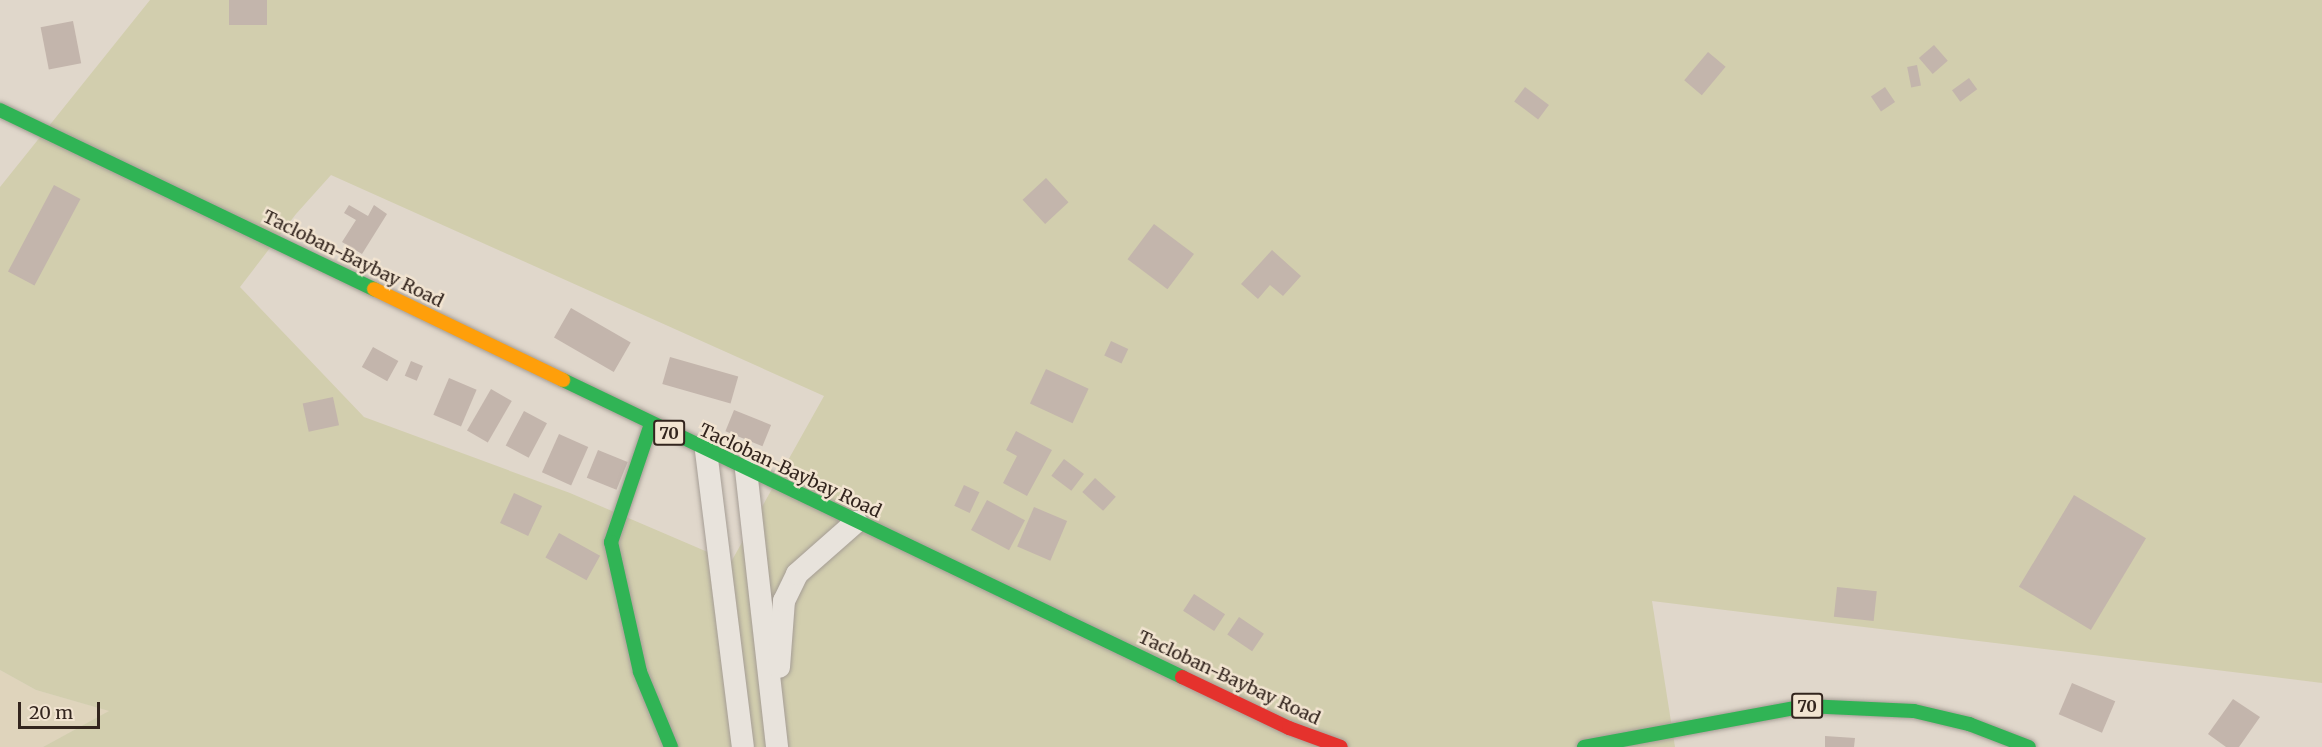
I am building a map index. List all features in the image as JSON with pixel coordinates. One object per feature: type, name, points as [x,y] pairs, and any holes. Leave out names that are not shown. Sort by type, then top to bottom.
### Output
[{"type":"main road","name":"Tacloban-Baybay Road","points":[[0,110],[706,451],[1289,728],[1341,747]]},
{"type":"main road","points":[[651,424],[611,542],[640,672],[671,747]]},
{"type":"main road","name":"70","points":[[1584,747],[1806,706],[1914,711],[1969,724],[2029,747]]},
{"type":"street","points":[[706,451],[742,747]]},
{"type":"street","points":[[746,470],[777,747]]},
{"type":"street","points":[[774,723],[784,601],[797,574],[856,522]]},
{"type":"shaded area","points":[[150,0],[2322,0],[2322,683],[1652,601],[1675,747],[43,747],[109,711],[36,690],[0,670],[0,187]],"holes":[[[331,175],[824,396],[731,562],[570,493],[364,417],[240,287],[296,214]]]},
{"type":"shaded area","points":[[0,670],[36,690],[110,711],[43,747],[0,747]]},
{"type":"building","points":[[229,0],[267,0],[267,25],[229,25]]},
{"type":"building","points":[[73,21],[81,63],[49,70],[41,27]]},
{"type":"building","points":[[1934,45],[1948,61],[1933,74],[1919,58]]},
{"type":"building","points":[[1708,52],[1726,67],[1702,95],[1684,80]]},
{"type":"building","points":[[1917,65],[1921,86],[1911,88],[1907,67]]},
{"type":"building","points":[[1969,78],[1977,89],[1960,102],[1952,90]]},
{"type":"building","points":[[1525,87],[1549,105],[1538,119],[1514,101]]},
{"type":"building","points":[[1885,87],[1895,102],[1881,111],[1871,97]]},
{"type":"building","points":[[1046,178],[1069,202],[1045,224],[1023,200]]},
{"type":"building","points":[[54,185],[80,199],[34,286],[8,272]]},
{"type":"building","points":[[349,205],[368,216],[374,205],[387,214],[362,254],[342,242],[356,220],[344,213]]},
{"type":"building","points":[[1154,224],[1194,254],[1167,289],[1128,259]]},
{"type":"building","points":[[1272,250],[1301,276],[1283,296],[1270,285],[1258,299],[1241,284]]},
{"type":"building","points":[[571,308],[631,342],[614,372],[554,337]]},
{"type":"building","points":[[1111,341],[1128,349],[1121,364],[1104,356]]},
{"type":"building","points":[[373,347],[398,361],[387,381],[362,367]]},
{"type":"building","points":[[670,357],[738,377],[731,403],[662,384]]},
{"type":"building","points":[[411,361],[423,366],[417,381],[405,376]]},
{"type":"building","points":[[1046,369],[1089,389],[1073,423],[1030,403]]},
{"type":"building","points":[[449,378],[477,390],[461,427],[433,415]]},
{"type":"building","points":[[491,389],[512,401],[488,443],[467,431]]},
{"type":"building","points":[[333,397],[339,425],[309,432],[303,403]]},
{"type":"building","points":[[734,410],[771,425],[762,446],[725,431]]},
{"type":"building","points":[[524,411],[547,423],[529,458],[506,445]]},
{"type":"building","points":[[1016,431],[1052,450],[1027,496],[1003,483],[1017,456],[1006,450]]},
{"type":"building","points":[[559,434],[588,447],[571,485],[542,472]]},
{"type":"building","points":[[598,450],[628,462],[616,490],[587,478]]},
{"type":"building","points":[[1064,459],[1084,474],[1071,491],[1051,476]]},
{"type":"building","points":[[1095,478],[1116,497],[1103,511],[1082,492]]},
{"type":"building","points":[[964,485],[979,492],[970,513],[954,506]]},
{"type":"building","points":[[514,493],[542,506],[528,536],[500,523]]},
{"type":"building","points":[[2074,495],[2146,538],[2091,630],[2019,587]]},
{"type":"building","points":[[987,500],[1025,520],[1009,550],[971,530]]},
{"type":"building","points":[[1034,507],[1067,521],[1050,561],[1017,547]]},
{"type":"building","points":[[559,533],[600,556],[587,580],[545,557]]},
{"type":"building","points":[[1837,587],[1877,591],[1874,621],[1834,617]]},
{"type":"building","points":[[1194,594],[1225,614],[1214,631],[1183,611]]},
{"type":"building","points":[[1239,617],[1264,634],[1252,651],[1227,634]]},
{"type":"building","points":[[2072,683],[2115,701],[2102,733],[2059,714]]},
{"type":"building","points":[[2233,699],[2260,717],[2239,747],[2226,747],[2208,734]]},
{"type":"building","points":[[1825,736],[1855,738],[1854,747],[1825,747]]},
{"type":"traffic: fast","points":[[0,110],[374,289]]},
{"type":"traffic: fast","points":[[563,380],[1182,677]]},
{"type":"traffic: fast","points":[[651,424],[611,542],[640,672],[671,747]]},
{"type":"traffic: fast","points":[[1584,747],[1806,706],[1914,711],[1969,724],[2029,747]]},
{"type":"traffic: slow","points":[[374,289],[563,380]]},
{"type":"traffic: jam","points":[[1182,677],[1289,728],[1341,747]]}]
